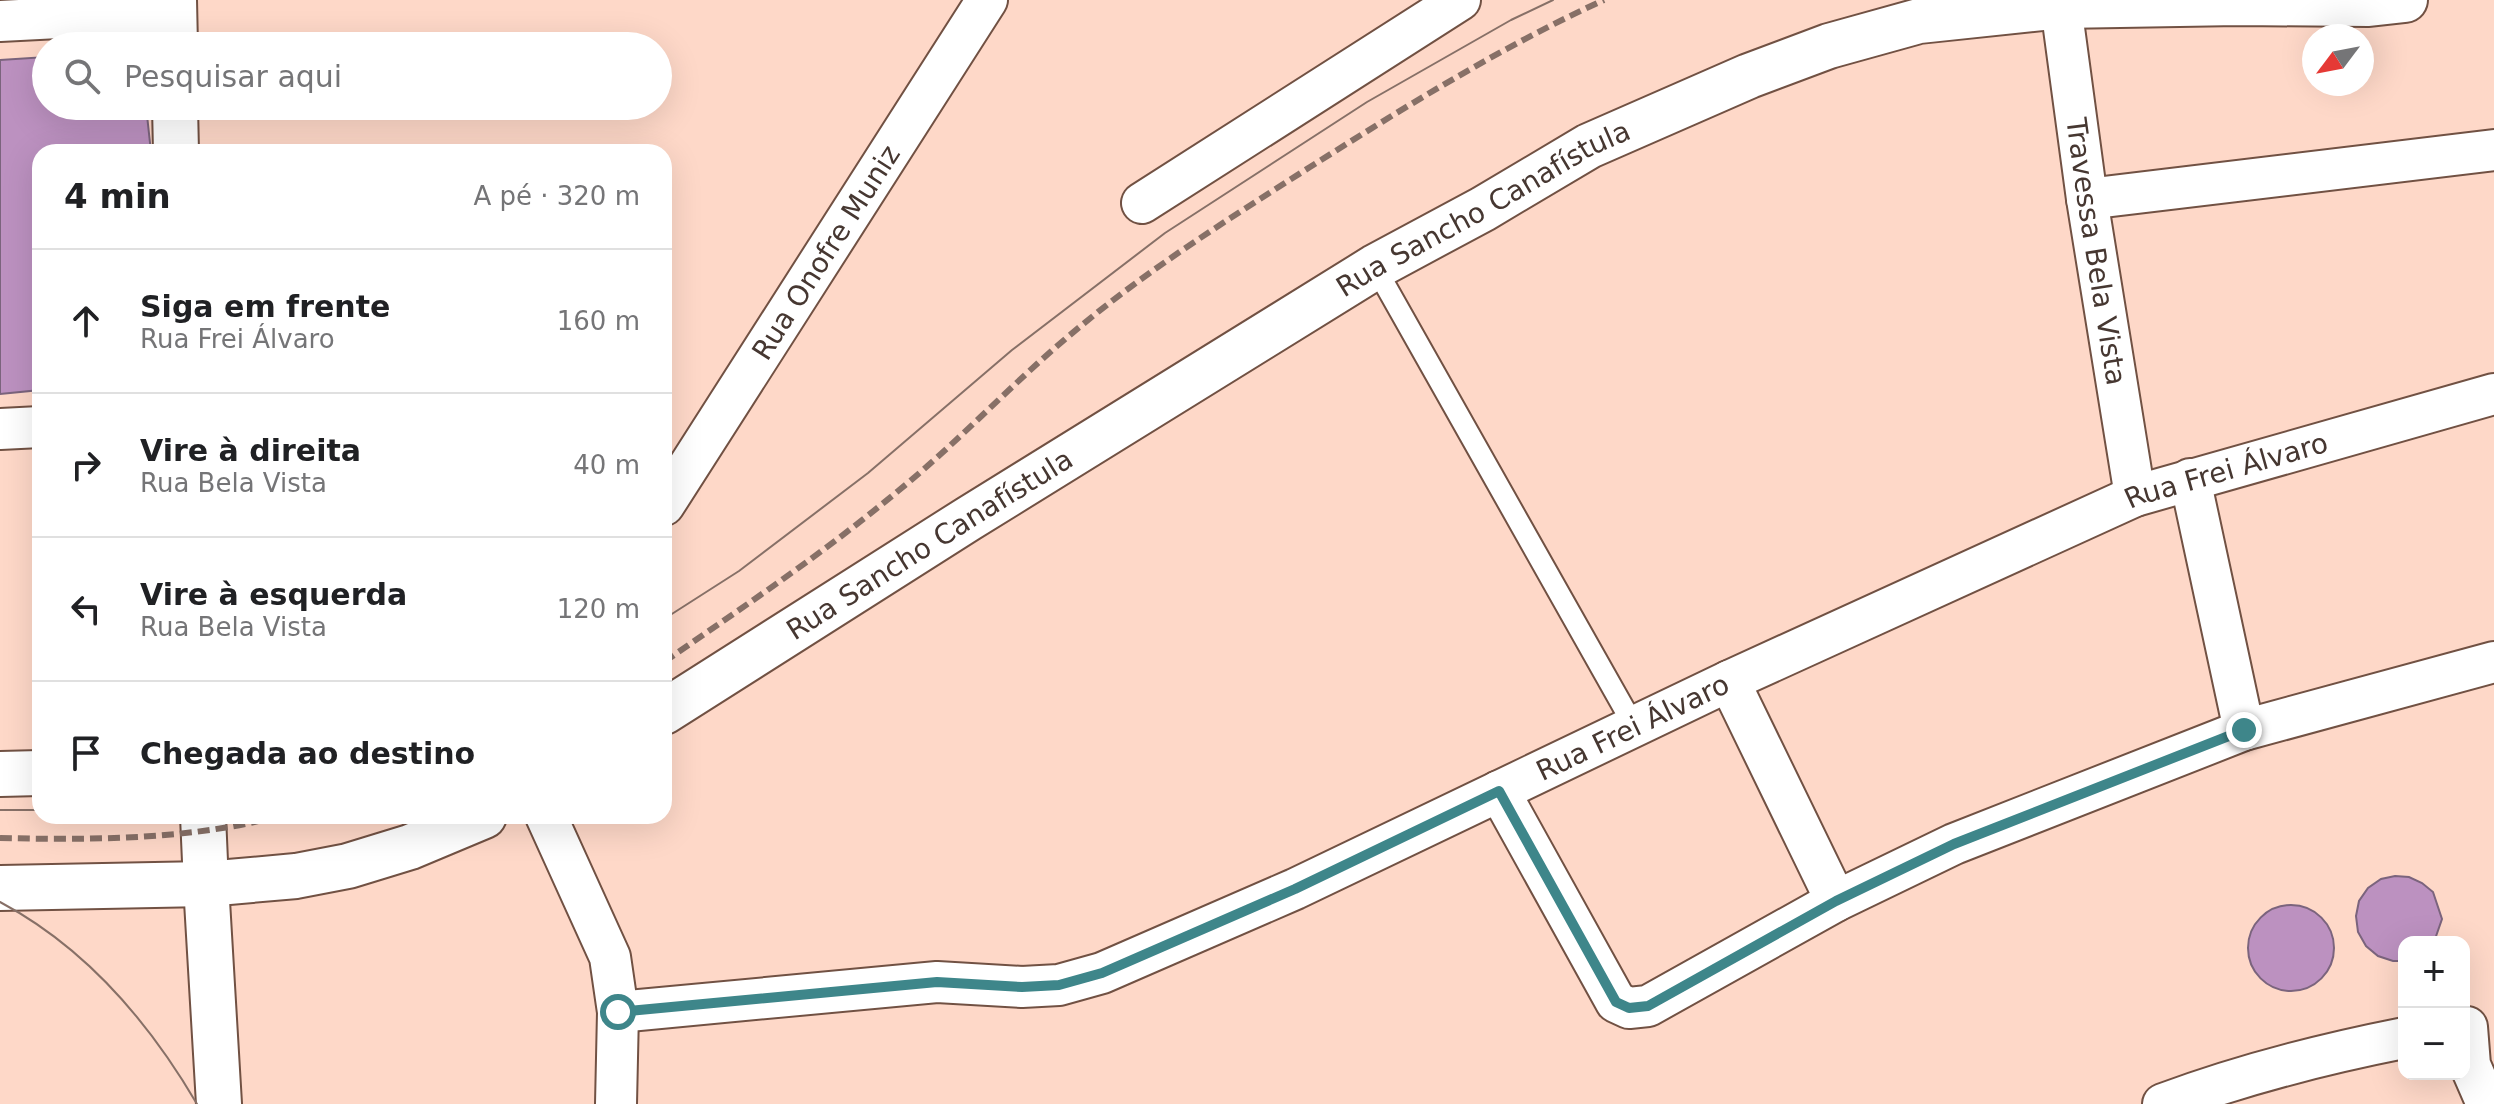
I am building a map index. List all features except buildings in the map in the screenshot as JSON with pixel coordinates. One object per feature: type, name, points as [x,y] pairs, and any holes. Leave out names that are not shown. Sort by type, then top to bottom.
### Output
[{"type":"main road","name":"Rua Sancho Canafístula","points":[[672,707],[1375,267],[1483,209],[1589,146],[1749,76],[1829,46],[1919,21],[2061,6],[2369,4],[2405,0]]},
{"type":"main road","points":[[175,120],[176,144]]},
{"type":"main road","points":[[0,774],[32,773]]},
{"type":"main road","points":[[203,824],[219,1104]]},
{"type":"main road","points":[[0,888],[206,884],[296,876],[348,866],[410,847],[465,824]]},
{"type":"street","name":"Rua Onofre Muniz","points":[[672,492],[987,0]]},
{"type":"street","points":[[1142,203],[1460,0]]},
{"type":"street","name":"Travessa Bela Vista","points":[[2061,6],[2087,199],[2135,496]]},
{"type":"street","points":[[0,21],[178,15]]},
{"type":"street","points":[[2087,199],[2494,150]]},
{"type":"street","name":"Rua Frei Álvaro","points":[[618,1012],[937,982],[1022,987],[1059,985],[1102,973],[1295,889],[1729,681],[2135,496],[2494,394]]},
{"type":"street","points":[[0,429],[32,427]]},
{"type":"street","points":[[2190,479],[2244,730]]},
{"type":"street","points":[[1499,791],[1616,1002],[1629,1008],[1648,1006],[1836,901],[1954,844],[2244,730],[2494,662]]},
{"type":"street","points":[[1729,681],[1836,901]]},
{"type":"street","points":[[550,824],[610,957],[618,1012],[616,1104]]},
{"type":"street","points":[[2475,1025],[2470,1065],[2487,1104]]},
{"type":"street","points":[[2163,1104],[2245,1077],[2398,1039]]},
{"type":"lane","points":[[1375,267],[1634,726]]},
{"type":"tram line","points":[[672,614],[739,571],[868,473],[1012,350],[1165,233],[1367,102],[1511,20],[1553,0]]},
{"type":"tram line","points":[[0,810],[32,810]]},
{"type":"tram line","points":[[0,902],[60,941],[112,989],[158,1044],[197,1104]]},
{"type":"railway","points":[[672,656],[870,514],[922,471],[1058,345],[1165,262],[1251,204],[1418,100],[1528,37],[1604,0]]},
{"type":"railway","points":[[0,838],[141,837],[245,824]]},
{"type":"route","points":[[618,1012],[937,982],[1022,987],[1059,985],[1102,973],[1295,889],[1499,791],[1616,1002],[1629,1008],[1648,1006],[1836,901],[1954,844],[2244,730]]}]
